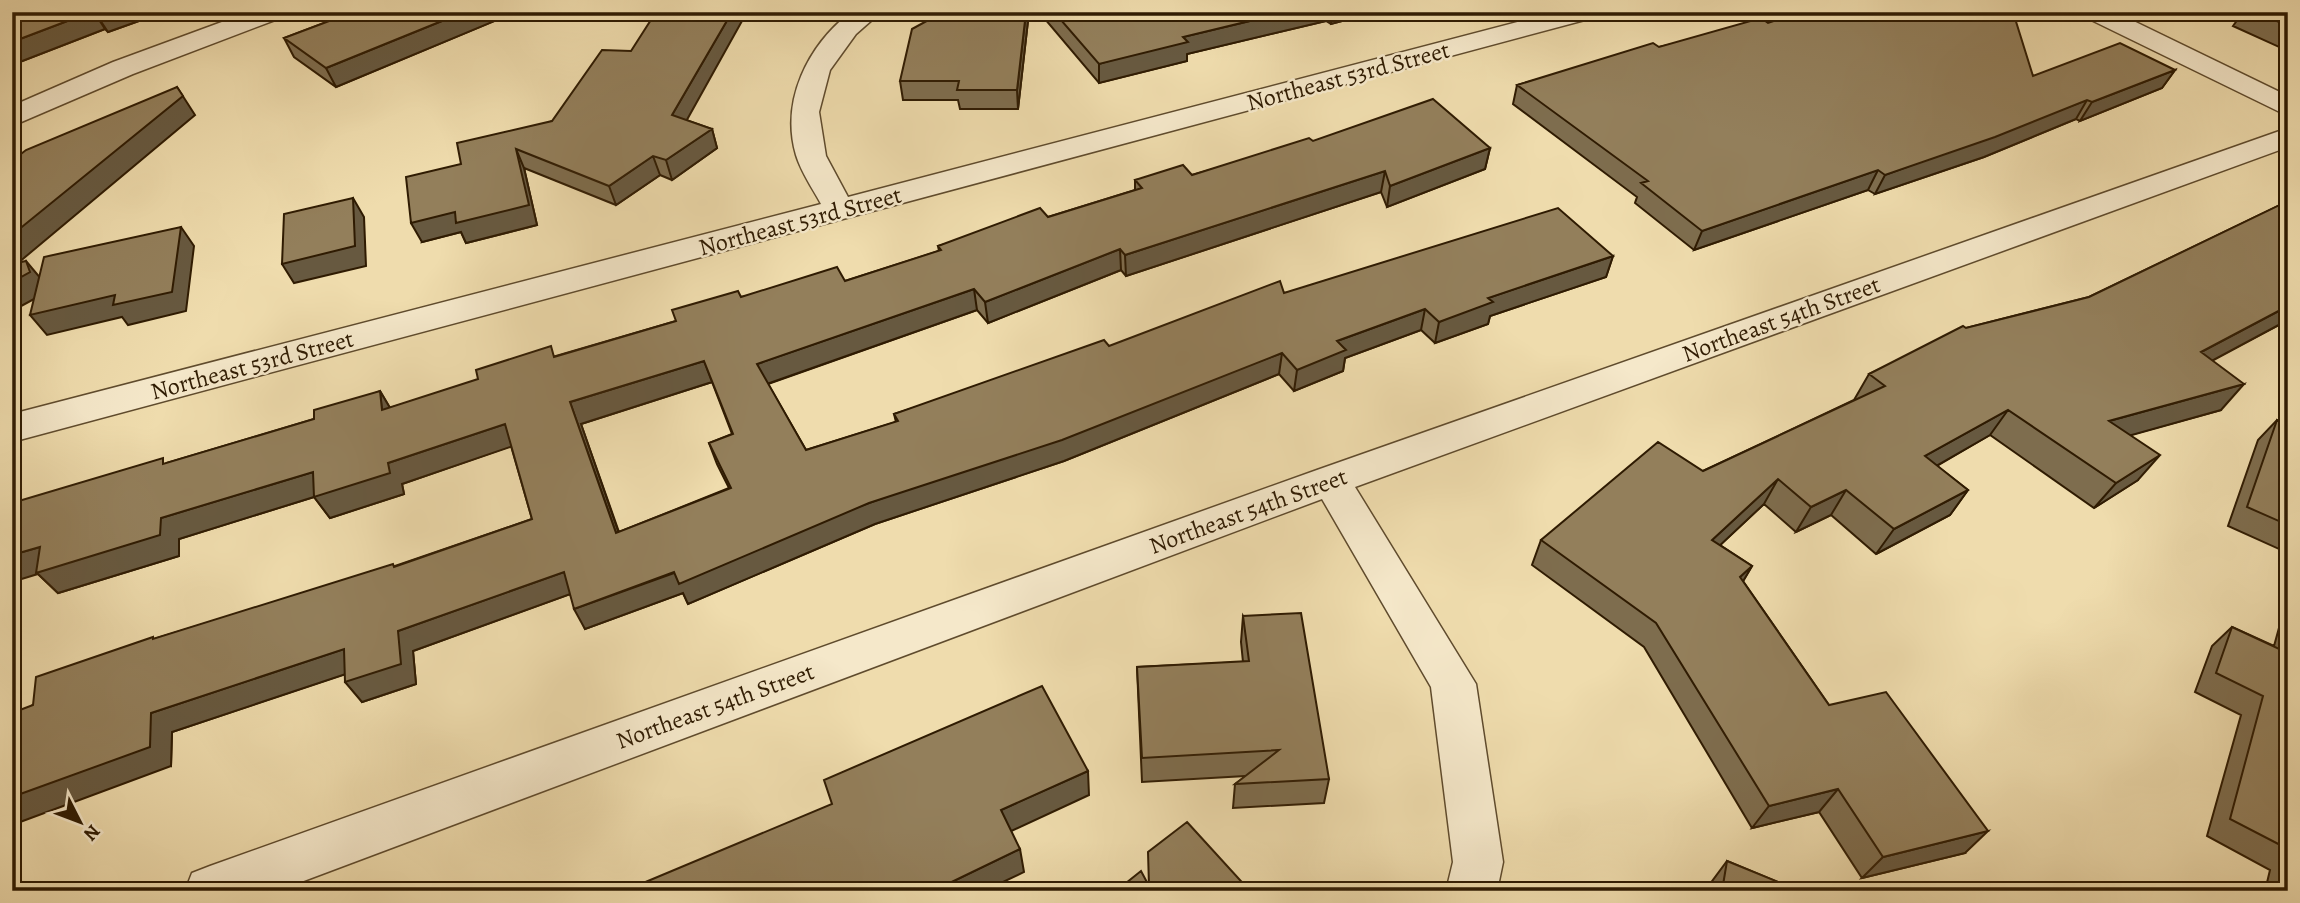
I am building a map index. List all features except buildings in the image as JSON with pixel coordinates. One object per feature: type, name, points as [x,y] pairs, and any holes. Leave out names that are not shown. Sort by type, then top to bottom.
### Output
[{"type":"street","points":[[12,117],[123,68],[275,12]]},
{"type":"street","points":[[840,210],[811,156],[805,112],[816,70],[847,28],[868,12]]},
{"type":"street","name":"Northeast 53rd Street","points":[[12,428],[1587,12]]},
{"type":"street","points":[[2094,12],[2288,107]]},
{"type":"street","name":"Northeast 54th Street","points":[[210,891],[1331,481],[2288,138]]},
{"type":"street","points":[[1331,481],[1453,684],[1478,862],[1471,891]]}]
